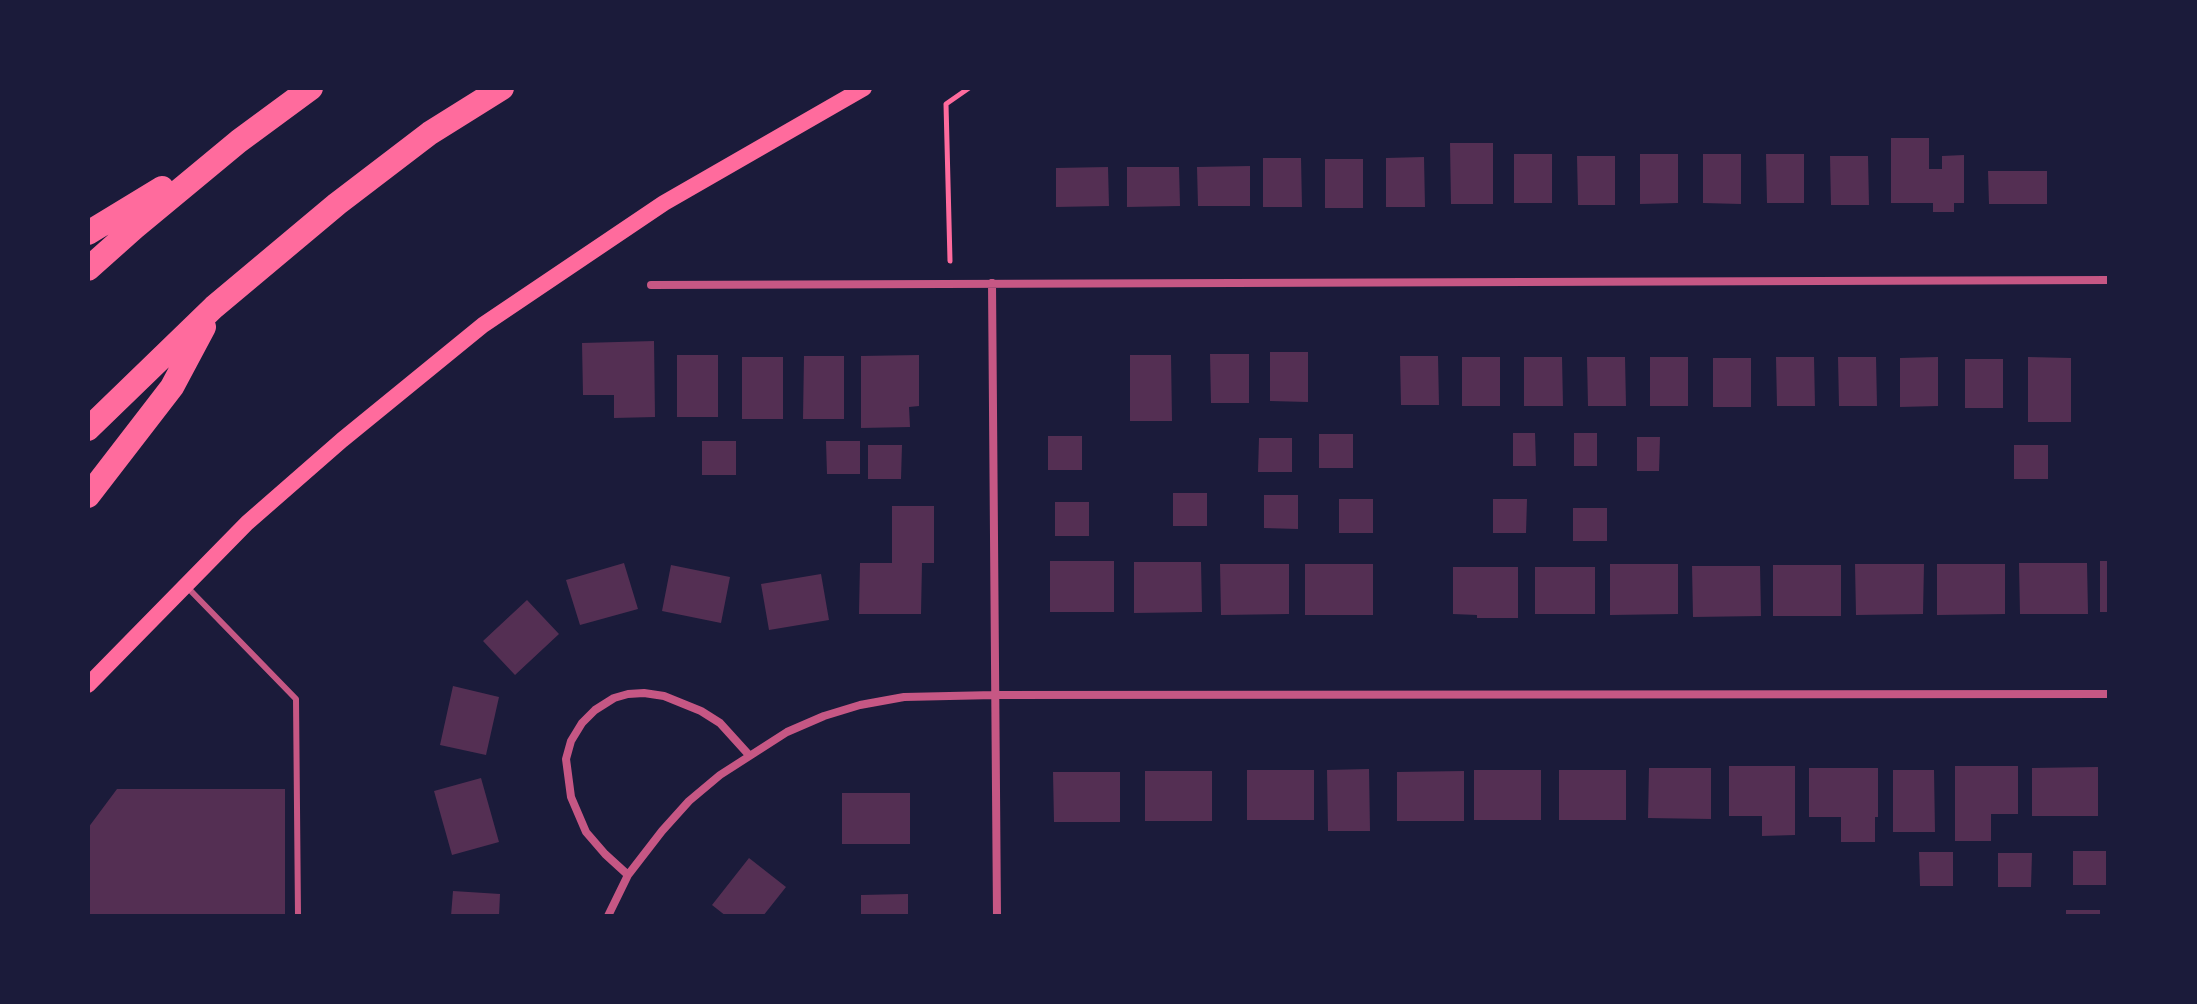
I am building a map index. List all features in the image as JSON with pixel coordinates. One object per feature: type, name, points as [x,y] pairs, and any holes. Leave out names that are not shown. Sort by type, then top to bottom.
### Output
[{"type":"highway","points":[[88,269],[239,141],[311,88]]},
{"type":"highway","points":[[88,429],[214,307],[337,204],[430,133],[502,88]]},
{"type":"highway","points":[[88,233],[239,141]]},
{"type":"highway","points":[[88,496],[172,387],[214,307]]},
{"type":"main road","points":[[88,685],[247,523],[342,440],[483,325],[664,203],[864,88]]},
{"type":"street","points":[[651,285],[2109,280]]},
{"type":"street","points":[[992,283],[997,916]]},
{"type":"street","points":[[628,875],[586,832],[571,797],[566,759],[571,741],[595,710],[614,698],[644,693],[664,696],[701,711],[720,723],[749,755]]},
{"type":"street","points":[[608,916],[628,875],[662,831],[689,801],[720,775],[787,732],[824,716],[904,697],[2109,694]]},
{"type":"lane","points":[[185,585],[296,699],[298,916]]},
{"type":"path","points":[[950,261],[946,104],[969,88]]},
{"type":"building","points":[[1891,138],[1929,138],[1929,169],[1942,169],[1942,156],[1964,155],[1964,203],[1954,203],[1954,212],[1933,212],[1933,203],[1891,203]]},
{"type":"building","points":[[1450,143],[1493,143],[1493,204],[1451,204]]},
{"type":"building","points":[[1514,154],[1552,154],[1552,203],[1514,203]]},
{"type":"building","points":[[1640,154],[1678,154],[1678,203],[1640,204]]},
{"type":"building","points":[[1703,154],[1741,154],[1741,204],[1703,203]]},
{"type":"building","points":[[1766,154],[1804,154],[1804,203],[1767,203]]},
{"type":"building","points":[[1577,156],[1615,156],[1615,205],[1578,205]]},
{"type":"building","points":[[1830,156],[1868,156],[1869,205],[1831,205]]},
{"type":"building","points":[[1424,157],[1425,207],[1386,207],[1386,158]]},
{"type":"building","points":[[1263,158],[1301,158],[1302,207],[1263,207]]},
{"type":"building","points":[[1325,159],[1363,159],[1363,208],[1325,208]]},
{"type":"building","points":[[1250,166],[1250,206],[1198,206],[1197,167]]},
{"type":"building","points":[[1108,167],[1109,206],[1056,207],[1056,168]]},
{"type":"building","points":[[1127,167],[1179,167],[1180,206],[1127,207]]},
{"type":"building","points":[[1988,171],[2047,171],[2047,204],[1989,204]]},
{"type":"building","points":[[654,341],[655,417],[614,418],[614,395],[583,395],[582,343]]},
{"type":"building","points":[[1270,352],[1308,352],[1308,402],[1270,401]]},
{"type":"building","points":[[1210,354],[1249,354],[1249,403],[1211,403]]},
{"type":"building","points":[[677,355],[718,355],[718,417],[677,417]]},
{"type":"building","points":[[919,355],[919,406],[909,407],[910,427],[861,428],[861,356]]},
{"type":"building","points":[[1130,355],[1171,355],[1172,421],[1130,421]]},
{"type":"building","points":[[804,356],[844,356],[844,419],[803,419]]},
{"type":"building","points":[[1400,356],[1438,356],[1439,405],[1401,405]]},
{"type":"building","points":[[742,357],[783,357],[783,419],[742,419]]},
{"type":"building","points":[[1462,357],[1500,357],[1500,406],[1462,406]]},
{"type":"building","points":[[1524,357],[1562,357],[1563,406],[1524,406]]},
{"type":"building","points":[[1587,357],[1625,357],[1626,406],[1588,406]]},
{"type":"building","points":[[1650,357],[1688,357],[1688,406],[1650,406]]},
{"type":"building","points":[[1776,357],[1814,357],[1815,406],[1777,406]]},
{"type":"building","points":[[1838,357],[1876,357],[1877,406],[1839,406]]},
{"type":"building","points":[[1938,357],[1938,406],[1900,407],[1900,358]]},
{"type":"building","points":[[2028,357],[2071,358],[2071,422],[2028,422]]},
{"type":"building","points":[[1713,358],[1751,358],[1751,407],[1713,407]]},
{"type":"building","points":[[1965,359],[2003,359],[2003,408],[1965,408]]},
{"type":"building","points":[[1513,433],[1535,433],[1536,466],[1513,466]]},
{"type":"building","points":[[1574,433],[1597,433],[1597,466],[1574,466]]},
{"type":"building","points":[[1319,434],[1353,434],[1353,468],[1319,468]]},
{"type":"building","points":[[1048,436],[1082,436],[1082,470],[1048,470]]},
{"type":"building","points":[[1637,437],[1660,437],[1659,471],[1637,471]]},
{"type":"building","points":[[1259,438],[1292,438],[1292,472],[1258,472]]},
{"type":"building","points":[[702,441],[736,441],[736,475],[702,475]]},
{"type":"building","points":[[826,441],[860,441],[860,474],[827,474]]},
{"type":"building","points":[[868,445],[902,445],[901,479],[868,479]]},
{"type":"building","points":[[2014,445],[2048,445],[2048,479],[2014,479]]},
{"type":"building","points":[[1173,493],[1207,493],[1207,526],[1173,526]]},
{"type":"building","points":[[1264,495],[1298,495],[1298,529],[1264,528]]},
{"type":"building","points":[[1339,499],[1373,499],[1373,533],[1339,533]]},
{"type":"building","points":[[1493,499],[1527,499],[1526,533],[1493,533]]},
{"type":"building","points":[[1055,502],[1089,502],[1089,536],[1055,536]]},
{"type":"building","points":[[892,506],[934,506],[934,563],[922,563],[921,614],[859,614],[860,563],[892,563]]},
{"type":"building","points":[[1573,508],[1607,508],[1607,541],[1573,541]]},
{"type":"building","points":[[1050,561],[1114,561],[1114,612],[1050,612]]},
{"type":"building","points":[[2100,561],[2109,561],[2109,612],[2100,612]]},
{"type":"building","points":[[1134,562],[1201,562],[1202,612],[1134,613]]},
{"type":"building","points":[[624,563],[638,609],[580,625],[566,580]]},
{"type":"building","points":[[2019,563],[2087,563],[2088,614],[2020,614]]},
{"type":"building","points":[[1220,564],[1289,564],[1289,614],[1221,615]]},
{"type":"building","points":[[1305,564],[1373,564],[1373,615],[1305,615]]},
{"type":"building","points":[[1610,564],[1678,564],[1678,614],[1610,615]]},
{"type":"building","points":[[1855,564],[1924,564],[1923,614],[1856,615]]},
{"type":"building","points":[[1937,564],[2005,564],[2005,614],[1937,615]]},
{"type":"building","points":[[671,565],[730,577],[721,623],[662,611]]},
{"type":"building","points":[[1773,565],[1841,565],[1841,616],[1773,616]]},
{"type":"building","points":[[1692,566],[1760,566],[1761,616],[1693,617]]},
{"type":"building","points":[[1453,567],[1518,567],[1518,618],[1477,618],[1477,615],[1453,614]]},
{"type":"building","points":[[1535,567],[1595,567],[1595,614],[1535,614]]},
{"type":"building","points":[[821,574],[829,620],[769,630],[761,584]]},
{"type":"building","points":[[527,600],[559,634],[515,675],[483,641]]},
{"type":"building","points":[[453,686],[499,697],[486,755],[440,745]]},
{"type":"building","points":[[1729,766],[1795,766],[1795,835],[1762,836],[1762,816],[1729,816]]},
{"type":"building","points":[[1955,766],[2018,766],[2018,814],[1991,814],[1991,841],[1955,841]]},
{"type":"building","points":[[2098,767],[2098,816],[2032,816],[2032,768]]},
{"type":"building","points":[[1649,768],[1711,768],[1711,819],[1648,818]]},
{"type":"building","points":[[1809,768],[1878,768],[1875,842],[1841,842],[1841,817],[1809,817]]},
{"type":"building","points":[[1369,769],[1370,831],[1328,831],[1327,770]]},
{"type":"building","points":[[1247,770],[1314,770],[1314,820],[1247,820]]},
{"type":"building","points":[[1474,770],[1541,770],[1541,820],[1474,820]]},
{"type":"building","points":[[1559,770],[1626,770],[1626,820],[1559,820]]},
{"type":"building","points":[[1893,770],[1934,770],[1935,832],[1893,832]]},
{"type":"building","points":[[1145,771],[1212,771],[1212,821],[1145,821]]},
{"type":"building","points":[[1464,771],[1464,821],[1397,821],[1397,772]]},
{"type":"building","points":[[1053,772],[1120,772],[1120,822],[1054,822]]},
{"type":"building","points":[[481,778],[499,842],[452,855],[434,791]]},
{"type":"building","points":[[117,789],[285,789],[285,916],[88,916],[88,828]]},
{"type":"building","points":[[842,793],[910,793],[910,844],[842,844]]},
{"type":"building","points":[[2073,851],[2106,851],[2106,885],[2073,885]]},
{"type":"building","points":[[1919,852],[1953,852],[1953,886],[1920,886]]},
{"type":"building","points":[[1998,853],[2032,853],[2031,887],[1998,887]]},
{"type":"building","points":[[749,858],[786,887],[763,916],[726,916],[712,905]]},
{"type":"building","points":[[453,891],[500,894],[499,916],[451,916]]},
{"type":"building","points":[[908,894],[908,916],[861,916],[861,895]]},
{"type":"building","points":[[2066,910],[2100,910],[2100,916],[2066,916]]}]
